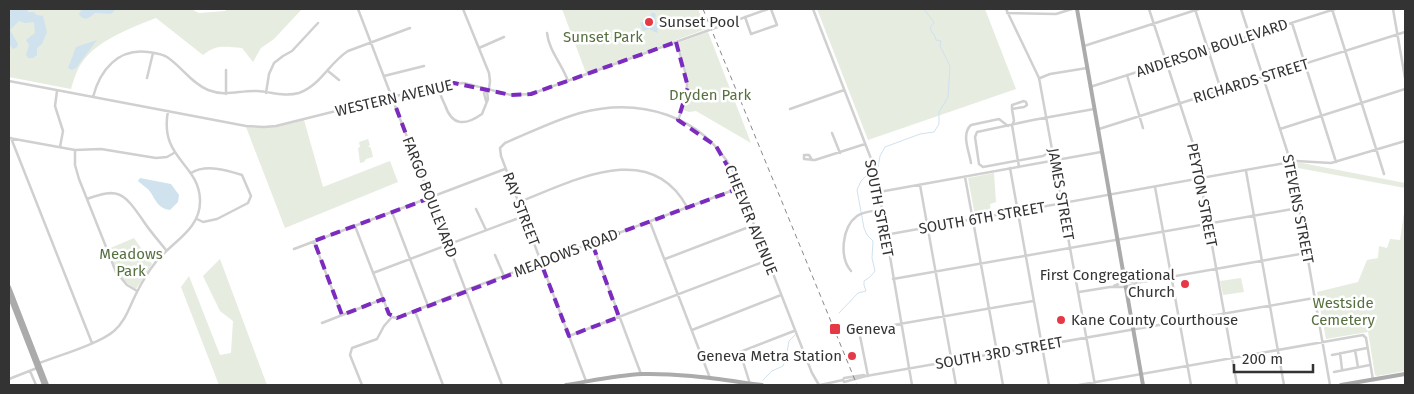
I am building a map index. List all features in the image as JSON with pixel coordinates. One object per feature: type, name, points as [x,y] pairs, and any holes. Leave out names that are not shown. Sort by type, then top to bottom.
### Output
[{"type":"main road","points":[[1077,9],[1143,385]]},
{"type":"main road","points":[[9,287],[37,365]]},
{"type":"main road","points":[[9,295],[46,385]]},
{"type":"main road","points":[[566,385],[641,374],[670,375],[762,385]]},
{"type":"main road","points":[[1341,385],[1405,374]]},
{"type":"street","name":"FARGO BOULEVARD","points":[[358,9],[502,385]]},
{"type":"street","points":[[463,9],[489,73],[488,90]]},
{"type":"street","points":[[745,17],[751,34],[777,25],[770,9]]},
{"type":"street","name":"WESTERN AVENUE","points":[[9,82],[246,126],[276,126],[438,85],[464,84],[511,95],[537,92],[770,9]]},
{"type":"street","name":"SOUTH STREET","points":[[813,9],[874,170],[912,385]]},
{"type":"street","name":"JAMES STREET","points":[[1006,9],[1040,78],[1094,384]]},
{"type":"street","points":[[1007,13],[1056,14],[1072,9]]},
{"type":"street","name":"PEYTON STREET","points":[[1149,9],[1168,62],[1195,150],[1237,385]]},
{"type":"street","points":[[1084,46],[1196,9],[1221,90]]},
{"type":"street","name":"STEVENS STREET","points":[[1241,9],[1291,163],[1330,385]]},
{"type":"street","points":[[1333,9],[1384,174]]},
{"type":"street","name":"ANDERSON BOULEVARD","points":[[1090,87],[1333,9]]},
{"type":"street","points":[[1393,9],[1405,78]]},
{"type":"street","points":[[266,92],[269,74],[274,63],[292,51],[318,23]]},
{"type":"street","points":[[1292,23],[1336,162]]},
{"type":"street","points":[[93,97],[96,83],[103,71],[113,60],[126,53],[140,51],[166,56],[201,86],[215,92],[226,94],[252,91],[284,95],[300,92],[312,86],[339,57],[370,42],[410,28]]},
{"type":"street","name":"RICHARDS STREET","points":[[1097,130],[1405,32]]},
{"type":"street","points":[[547,33],[552,52],[564,70],[568,81]]},
{"type":"street","points":[[479,48],[504,37]]},
{"type":"street","points":[[676,42],[686,72],[688,87],[685,105],[678,120]]},
{"type":"street","points":[[147,78],[154,53]]},
{"type":"street","points":[[384,76],[424,66]]},
{"type":"street","points":[[1040,78],[1050,74],[1087,68]]},
{"type":"street","points":[[226,70],[226,94]]},
{"type":"street","points":[[328,71],[339,80]]},
{"type":"street","points":[[1127,75],[1143,128]]},
{"type":"street","points":[[438,85],[448,115],[458,122],[466,122],[482,114],[486,108],[486,101]]},
{"type":"street","points":[[1280,129],[1405,89]]},
{"type":"street","points":[[790,109],[844,90]]},
{"type":"street","points":[[56,91],[55,106],[62,131],[60,147]]},
{"type":"street","points":[[1010,125],[1014,121],[1012,109],[1012,105],[1024,100],[1026,102],[1027,105],[1024,107],[1012,109]]},
{"type":"street","name":"CHEEVER AVENUE","points":[[500,148],[505,143],[578,114],[600,109],[648,110],[678,120],[698,130],[716,146],[728,162],[740,188],[795,331],[819,385]]},
{"type":"street","points":[[1053,150],[1044,156],[984,167],[979,164],[975,134],[1010,125],[1094,109]]},
{"type":"street","points":[[9,379],[30,371],[37,365],[108,336],[119,327],[127,315],[137,291],[155,262],[190,230],[197,219],[201,201],[199,190],[191,173],[174,153],[167,132],[168,111]]},
{"type":"street","points":[[971,163],[965,134],[968,127],[970,124],[999,119],[1010,125],[1020,167]]},
{"type":"street","points":[[832,133],[840,153]]},
{"type":"street","points":[[10,138],[75,150],[101,149],[156,158],[167,157],[174,153]]},
{"type":"street","points":[[10,138],[92,343]]},
{"type":"street","name":"SOUTH 6TH STREET","points":[[885,235],[1298,161],[1336,162],[1405,141]]},
{"type":"street","points":[[804,159],[812,160],[865,144]]},
{"type":"street","name":"RAY STREET","points":[[500,148],[501,156],[586,382]]},
{"type":"street","points":[[75,150],[76,172],[116,272],[127,285],[137,291]]},
{"type":"street","points":[[878,192],[1101,152]]},
{"type":"street","points":[[191,173],[202,168],[242,175],[251,196],[248,203],[217,219],[203,222],[197,219]]},
{"type":"street","points":[[1010,168],[1049,385]]},
{"type":"street","points":[[294,249],[506,169]]},
{"type":"street","points":[[518,202],[601,171],[623,169],[646,172],[663,180],[676,191],[687,207]]},
{"type":"street","points":[[1246,171],[1284,385]]},
{"type":"street","points":[[965,176],[1002,385]]},
{"type":"street","points":[[920,185],[956,385]]},
{"type":"street","points":[[1155,187],[1191,385]]},
{"type":"street","name":"MEADOWS ROAD","points":[[392,317],[397,318],[466,290],[740,188]]},
{"type":"street","points":[[87,199],[110,193],[124,196],[134,206],[151,233],[166,250]]},
{"type":"street","points":[[893,279],[1298,208]]},
{"type":"street","points":[[476,209],[486,230]]},
{"type":"street","points":[[851,271],[844,260],[844,242],[847,229],[856,217],[864,212],[881,210]]},
{"type":"street","points":[[392,212],[428,306]]},
{"type":"street","points":[[373,273],[524,216]]},
{"type":"street","points":[[650,222],[710,379]]},
{"type":"street","points":[[665,259],[754,225]]},
{"type":"street","points":[[355,226],[389,314],[392,317],[384,326],[377,339],[352,348],[350,355],[362,385]]},
{"type":"street","points":[[314,242],[342,315]]},
{"type":"street","points":[[592,243],[641,374]]},
{"type":"street","points":[[1110,287],[1125,281],[1136,282],[1306,253]]},
{"type":"street","points":[[495,255],[504,276]]},
{"type":"street","points":[[569,336],[768,260]]},
{"type":"street","points":[[1079,292],[1110,287],[1126,287],[1136,282]]},
{"type":"street","points":[[692,330],[781,295]]},
{"type":"street","name":"SOUTH 3RD STREET","points":[[819,385],[843,380],[848,377],[867,376],[952,362],[1314,298]]},
{"type":"street","points":[[322,322],[383,299]]},
{"type":"street","points":[[867,376],[858,331],[1033,300]]},
{"type":"street","points":[[415,311],[443,385]]},
{"type":"street","points":[[750,384],[740,352],[795,331]]},
{"type":"street","points":[[1079,385],[1094,384],[1141,374],[1365,336],[1373,380]]},
{"type":"street","points":[[1332,354],[1368,348]]},
{"type":"street","points":[[1355,350],[1358,367]]},
{"type":"street","points":[[1340,353],[1342,370]]},
{"type":"street","points":[[1334,372],[1370,365]]},
{"type":"street","points":[[30,371],[36,385]]},
{"type":"highlighted area","points":[[676,42],[688,87],[678,120],[716,146],[740,188],[592,243],[619,317],[569,336],[541,263],[397,318],[389,314],[383,299],[342,315],[314,241],[430,198],[392,97],[454,83],[511,95],[531,94]]},
{"type":"green space","points":[[9,9],[191,9],[199,13],[225,11],[228,9],[302,9],[274,39],[261,48],[253,62],[242,48],[217,48],[203,55],[156,18],[116,35],[90,53],[81,64],[71,89],[9,77]]},
{"type":"green space","name":"Sunset Park","points":[[562,9],[698,9],[706,29],[586,73]]},
{"type":"green space","points":[[817,9],[985,9],[1016,89],[868,140]]},
{"type":"green space","name":"Dryden Park","points":[[708,32],[751,143],[696,111],[689,112],[683,110],[688,92],[688,84],[686,68],[678,43]]},
{"type":"green space","points":[[304,120],[323,187],[390,161],[398,182],[285,228],[246,127],[268,127]]},
{"type":"green space","points":[[368,139],[370,145],[368,146],[371,148],[373,157],[360,163],[359,142]]},
{"type":"green space","points":[[1296,163],[1405,183],[1405,188],[1293,167]]},
{"type":"green space","points":[[994,173],[996,202],[990,204],[991,213],[975,216],[968,178]]},
{"type":"green space","name":"Westside Cemetery","points":[[1404,213],[1405,371],[1377,376],[1375,375],[1368,332],[1326,339],[1317,292],[1358,282],[1367,260],[1378,258],[1379,246],[1387,248],[1390,239],[1400,240]]},
{"type":"green space","name":"Meadows Park","points":[[134,238],[152,264],[136,289],[125,281],[115,267],[108,249]]},
{"type":"green space","points":[[220,259],[267,385],[219,385],[181,287],[189,276],[220,355],[231,353],[233,321],[220,311],[203,276]]},
{"type":"green space","points":[[1241,278],[1244,292],[1223,295],[1220,281]]},
{"type":"water","points":[[9,9],[27,9],[28,12],[34,12],[37,15],[43,16],[47,32],[42,44],[37,48],[37,55],[33,58],[28,58],[26,55],[29,45],[26,40],[35,33],[34,22],[25,23],[19,21],[10,30],[18,44],[13,49],[9,44]]},
{"type":"water","points":[[82,9],[116,9],[111,14],[95,13],[85,19],[79,14]]},
{"type":"water","name":"Sunset Pool","points":[[652,12],[656,14],[657,33],[649,29],[643,31],[640,23],[648,20]]},
{"type":"water","points":[[97,40],[76,68],[72,70],[68,68],[76,47]]},
{"type":"water","points":[[140,178],[171,184],[179,195],[178,202],[170,210],[163,208],[138,181]]},
{"type":"waterway","points":[[878,167],[880,156],[885,147],[920,134],[934,132],[939,124],[939,112],[948,97],[950,66],[940,46],[941,41],[936,40],[932,33],[930,27],[934,23],[924,9]]},
{"type":"waterway","points":[[839,313],[858,293],[866,291],[864,281],[875,271],[872,258],[873,241],[867,235],[864,228],[857,190],[861,181],[872,170]]},
{"type":"waterway","points":[[763,380],[772,371],[783,366],[789,341],[795,335]]},
{"type":"railway","points":[[703,9],[857,385]]},
{"type":"place","name":"Sunset Pool","points":[[649,22]]},
{"type":"place","name":"First Congregational Church","points":[[1185,284]]},
{"type":"place","name":"Kane County Courthouse","points":[[1061,320]]},
{"type":"place","name":"Geneva","points":[[835,329]]},
{"type":"place","name":"Geneva Metra Station","points":[[852,356]]}]
